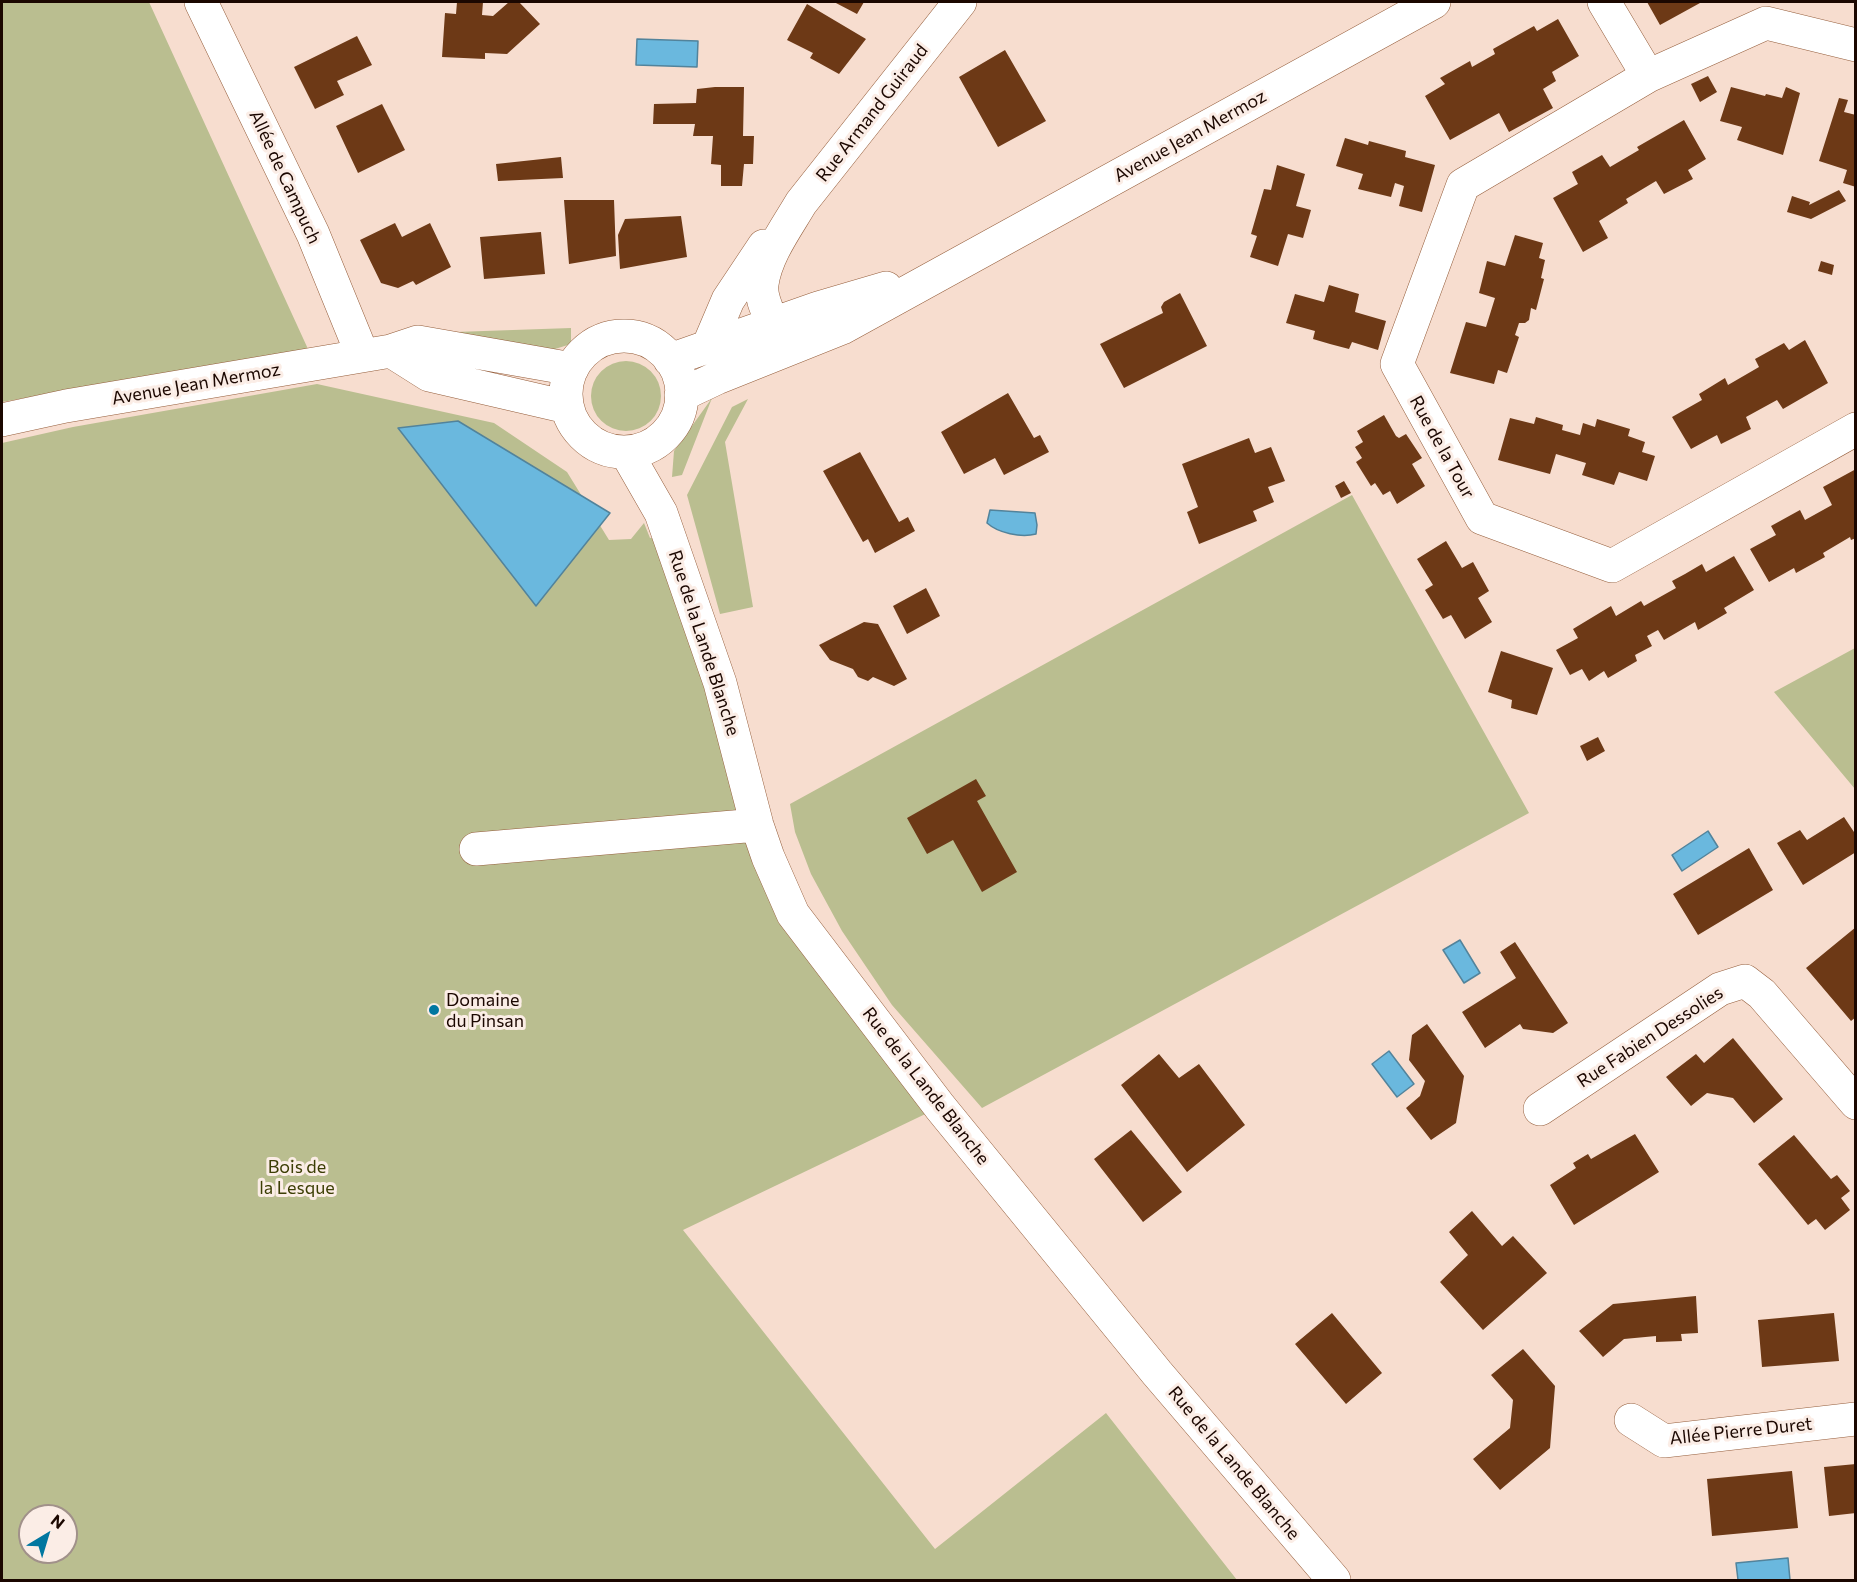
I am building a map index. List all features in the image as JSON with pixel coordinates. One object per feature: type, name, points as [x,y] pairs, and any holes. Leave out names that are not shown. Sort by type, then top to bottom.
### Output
[{"type":"street","name":"Allée de Campuch","points":[[201,2],[313,234],[376,352]]},
{"type":"street","name":"Rue Armand Guiraud","points":[[773,324],[766,306],[762,285],[772,254],[801,203],[960,2]]},
{"type":"street","name":"Avenue Jean Mermoz","points":[[681,395],[717,378],[842,328],[1434,2]]},
{"type":"street","points":[[1604,2],[1648,76]]},
{"type":"street","name":"Rue de la Tour","points":[[1856,45],[1766,23],[1648,76],[1463,185],[1397,364],[1482,518],[1612,566],[1856,429]]},
{"type":"street","name":"Rue Armand Guiraud","points":[[708,347],[728,300],[765,244],[788,226]]},
{"type":"street","name":"Avenue Jean Mermoz","points":[[670,360],[818,308],[945,271]]},
{"type":"street","points":[[632,336],[649,341],[664,352],[675,366],[681,384],[681,395],[681,404],[674,423],[658,440],[645,448],[626,452],[606,449],[589,440],[575,426],[567,407],[566,388],[572,369],[583,353],[597,342],[614,337],[632,336]]},
{"type":"street","name":"Avenue Jean Mermoz","points":[[2,420],[66,406],[376,352],[418,342],[572,369]]},
{"type":"street","points":[[376,352],[429,375],[567,407]]},
{"type":"street","name":"Rue de la Lande Blanche","points":[[658,440],[661,513]]},
{"type":"street","name":"Rue de la Lande Blanche","points":[[626,452],[661,513],[720,683],[757,825],[792,914],[961,1133],[1157,1373],[1334,1581]]},
{"type":"street","points":[[476,849],[757,825]]},
{"type":"street","name":"Rue Fabien Dessolies","points":[[1540,1109],[1720,989],[1744,981],[1762,994],[1856,1103]]},
{"type":"street","name":"Allée Pierre Duret","points":[[1632,1420],[1664,1441],[1856,1419]]},
{"type":"green space","points":[[2,2],[149,2],[308,349],[2,402]]},
{"type":"green space","points":[[571,328],[571,344],[539,354],[455,332]]},
{"type":"green space","points":[[626,361],[639,364],[651,371],[658,383],[661,396],[658,409],[651,421],[639,428],[626,431],[613,428],[601,421],[594,409],[591,396],[594,383],[601,371],[613,364]]},
{"type":"green space","name":"Domaine du Pinsan","points":[[317,384],[494,423],[567,472],[609,540],[631,539],[644,523],[650,538],[676,538],[793,914],[940,1107],[683,1230],[935,1549],[1106,1413],[1237,1580],[2,1580],[2,443],[73,427]]},
{"type":"green space","points":[[712,398],[682,475],[672,477],[674,451]]},
{"type":"green space","points":[[748,399],[725,442],[753,607],[720,614],[687,495],[732,407]]},
{"type":"green space","points":[[1352,495],[1529,813],[982,1108],[892,1005],[842,931],[811,874],[795,832],[790,804]]},
{"type":"green space","points":[[1855,648],[1855,789],[1774,692]]},
{"type":"water","points":[[637,39],[698,41],[697,67],[636,65]]},
{"type":"water","points":[[458,421],[610,513],[536,606],[398,428]]},
{"type":"water","points":[[990,510],[1035,513],[1036,534],[1017,535],[997,530],[987,523]]},
{"type":"water","points":[[1708,831],[1718,847],[1682,871],[1672,855]]},
{"type":"water","points":[[1460,940],[1480,973],[1464,983],[1443,950]]},
{"type":"water","points":[[1389,1051],[1414,1084],[1397,1097],[1372,1064]]},
{"type":"water","points":[[1788,1558],[1790,1580],[1738,1580],[1736,1563]]},
{"type":"building","points":[[457,2],[483,2],[482,15],[493,16],[509,2],[519,2],[540,24],[507,54],[485,53],[485,59],[442,57],[445,13],[456,14]]},
{"type":"building","points":[[834,2],[864,2],[857,14]]},
{"type":"building","points":[[1647,2],[1699,2],[1700,3],[1660,25]]},
{"type":"building","points":[[807,4],[866,39],[839,74],[810,58],[813,53],[787,40]]},
{"type":"building","points":[[1558,19],[1579,56],[1552,72],[1556,81],[1543,89],[1553,108],[1509,132],[1499,113],[1450,140],[1425,96],[1445,84],[1440,78],[1470,61],[1472,67],[1495,54],[1493,49],[1534,26],[1537,31]]},
{"type":"building","points":[[357,36],[372,65],[337,81],[344,95],[315,109],[294,67]]},
{"type":"building","points":[[1005,50],[1046,121],[998,147],[959,77]]},
{"type":"building","points":[[1708,76],[1717,92],[1700,102],[1691,84]]},
{"type":"building","points":[[744,87],[743,136],[754,136],[753,164],[744,164],[742,186],[721,186],[721,165],[711,164],[713,136],[693,136],[695,124],[653,124],[654,104],[696,103],[697,89]]},
{"type":"building","points":[[1731,87],[1782,98],[1786,87],[1800,93],[1783,155],[1737,140],[1742,127],[1720,121]]},
{"type":"building","points":[[1839,98],[1848,100],[1844,112],[1856,115],[1856,187],[1843,183],[1847,170],[1819,161]]},
{"type":"building","points":[[382,104],[405,150],[358,173],[336,126]]},
{"type":"building","points":[[1684,120],[1706,159],[1688,170],[1693,179],[1664,194],[1656,181],[1626,199],[1628,203],[1599,221],[1608,238],[1583,252],[1553,198],[1578,184],[1572,172],[1602,155],[1610,167],[1639,150],[1637,147]]},
{"type":"building","points":[[1345,138],[1368,145],[1369,141],[1406,151],[1405,157],[1435,165],[1422,212],[1399,206],[1404,186],[1395,183],[1391,197],[1358,189],[1363,174],[1336,166]]},
{"type":"building","points":[[561,157],[563,178],[498,181],[496,164]]},
{"type":"building","points":[[1277,165],[1305,174],[1296,206],[1311,210],[1303,238],[1288,234],[1278,266],[1250,257],[1257,236],[1251,234],[1264,189],[1271,190]]},
{"type":"building","points":[[1839,190],[1846,201],[1811,219],[1787,212],[1792,196],[1810,202],[1809,205]]},
{"type":"building","points":[[564,200],[614,200],[616,256],[569,264]]},
{"type":"building","points":[[681,216],[687,257],[620,269],[618,235],[625,219]]},
{"type":"building","points":[[395,223],[402,237],[430,223],[451,267],[416,285],[413,281],[398,288],[381,283],[360,240]]},
{"type":"building","points":[[541,232],[545,274],[484,279],[480,237]]},
{"type":"building","points":[[1515,235],[1543,243],[1539,258],[1545,260],[1541,278],[1544,279],[1536,310],[1531,308],[1529,320],[1519,323],[1515,335],[1519,337],[1507,373],[1498,370],[1494,384],[1450,373],[1466,322],[1486,327],[1495,298],[1479,293],[1487,261],[1505,266]]},
{"type":"building","points":[[1821,261],[1834,265],[1832,275],[1818,271]]},
{"type":"building","points":[[1329,285],[1359,294],[1355,312],[1386,321],[1378,350],[1352,342],[1349,349],[1330,344],[1313,339],[1315,331],[1286,323],[1295,294],[1324,302]]},
{"type":"building","points":[[1180,293],[1207,346],[1124,388],[1100,344],[1163,313],[1161,307],[1164,302]]},
{"type":"building","points":[[1805,340],[1828,383],[1783,409],[1777,400],[1746,417],[1751,429],[1721,444],[1717,435],[1691,449],[1672,417],[1702,400],[1699,394],[1725,378],[1728,385],[1759,367],[1755,359],[1784,343],[1789,350]]},
{"type":"building","points":[[1008,393],[1034,438],[1040,435],[1049,452],[1004,475],[995,458],[964,474],[941,432]]},
{"type":"building","points":[[1384,415],[1396,436],[1399,438],[1406,434],[1422,458],[1412,464],[1425,486],[1397,504],[1390,491],[1383,495],[1375,483],[1371,486],[1356,462],[1362,458],[1355,447],[1363,442],[1357,431]]},
{"type":"building","points":[[1536,417],[1563,425],[1562,430],[1580,435],[1583,423],[1595,427],[1597,419],[1630,429],[1628,436],[1645,442],[1642,452],[1655,456],[1647,481],[1619,472],[1614,485],[1582,475],[1586,463],[1556,454],[1550,474],[1498,460],[1510,418],[1534,424]]},
{"type":"building","points":[[1249,438],[1255,453],[1271,447],[1285,481],[1268,487],[1274,502],[1253,511],[1257,521],[1199,544],[1187,512],[1198,507],[1182,464]]},
{"type":"building","points":[[860,452],[899,522],[908,517],[915,531],[875,553],[868,539],[863,542],[823,471]]},
{"type":"building","points":[[1856,469],[1856,538],[1851,540],[1850,537],[1823,553],[1825,557],[1796,573],[1794,568],[1769,582],[1750,549],[1776,535],[1771,526],[1800,510],[1805,520],[1832,505],[1823,487]]},
{"type":"building","points":[[1344,481],[1351,493],[1341,498],[1335,486]]},
{"type":"building","points":[[1446,541],[1462,568],[1473,562],[1489,591],[1478,598],[1492,622],[1465,639],[1451,615],[1443,619],[1425,590],[1433,585],[1417,559]]},
{"type":"building","points":[[1734,556],[1754,590],[1724,608],[1727,613],[1698,630],[1695,622],[1664,640],[1658,630],[1647,636],[1652,646],[1635,655],[1637,661],[1608,678],[1604,671],[1589,681],[1582,669],[1570,675],[1556,650],[1578,638],[1573,629],[1611,606],[1616,616],[1641,601],[1644,606],[1676,588],[1672,581],[1702,564],[1706,572]]},
{"type":"building","points":[[926,588],[940,616],[907,634],[893,606]]},
{"type":"building","points":[[864,622],[878,624],[907,679],[894,686],[873,677],[868,681],[858,677],[853,669],[830,660],[819,645]]},
{"type":"building","points":[[1501,651],[1553,668],[1537,715],[1511,708],[1512,700],[1488,692]]},
{"type":"building","points":[[1598,737],[1605,751],[1587,761],[1580,746]]},
{"type":"building","points":[[976,779],[986,796],[977,801],[1017,872],[982,892],[953,840],[927,854],[907,818]]},
{"type":"building","points":[[1844,817],[1856,835],[1856,852],[1803,885],[1777,843],[1800,830],[1807,840]]},
{"type":"building","points":[[1749,848],[1773,890],[1698,935],[1673,894]]},
{"type":"building","points":[[1856,927],[1856,1017],[1851,1021],[1806,968]]},
{"type":"building","points":[[1515,942],[1568,1023],[1553,1033],[1523,1029],[1520,1024],[1485,1048],[1462,1012],[1516,978],[1500,952]]},
{"type":"building","points":[[1427,1024],[1464,1076],[1456,1123],[1431,1140],[1406,1108],[1420,1096],[1425,1081],[1409,1060],[1412,1035]]},
{"type":"building","points":[[1733,1038],[1783,1099],[1754,1123],[1733,1098],[1707,1093],[1691,1106],[1666,1077],[1696,1054],[1704,1063]]},
{"type":"building","points":[[1159,1054],[1179,1078],[1199,1064],[1245,1125],[1187,1172],[1121,1085]]},
{"type":"building","points":[[1131,1130],[1182,1192],[1143,1222],[1094,1159]]},
{"type":"building","points":[[1635,1134],[1659,1172],[1574,1225],[1550,1185],[1576,1168],[1573,1163],[1588,1154],[1591,1159]]},
{"type":"building","points":[[1794,1135],[1831,1179],[1837,1175],[1850,1191],[1841,1198],[1850,1210],[1825,1230],[1816,1219],[1808,1225],[1758,1164]]},
{"type":"building","points":[[1472,1211],[1502,1246],[1513,1236],[1547,1273],[1483,1330],[1440,1282],[1468,1255],[1449,1232]]},
{"type":"building","points":[[1696,1296],[1698,1333],[1681,1334],[1682,1341],[1656,1342],[1656,1336],[1624,1339],[1603,1357],[1579,1331],[1613,1304]]},
{"type":"building","points":[[1332,1313],[1382,1373],[1346,1404],[1295,1344]]},
{"type":"building","points":[[1834,1313],[1839,1361],[1762,1367],[1758,1320]]},
{"type":"building","points":[[1523,1349],[1555,1386],[1550,1448],[1500,1490],[1473,1459],[1510,1428],[1513,1400],[1491,1375]]},
{"type":"building","points":[[1856,1464],[1856,1513],[1829,1516],[1824,1467]]},
{"type":"building","points":[[1792,1471],[1798,1528],[1712,1536],[1707,1479]]},
{"type":"place","name":"Domaine du Pinsan","points":[[434,1010]]},
{"type":"park label","name":"Bois de la Lesque","points":[[297,1177]]}]
